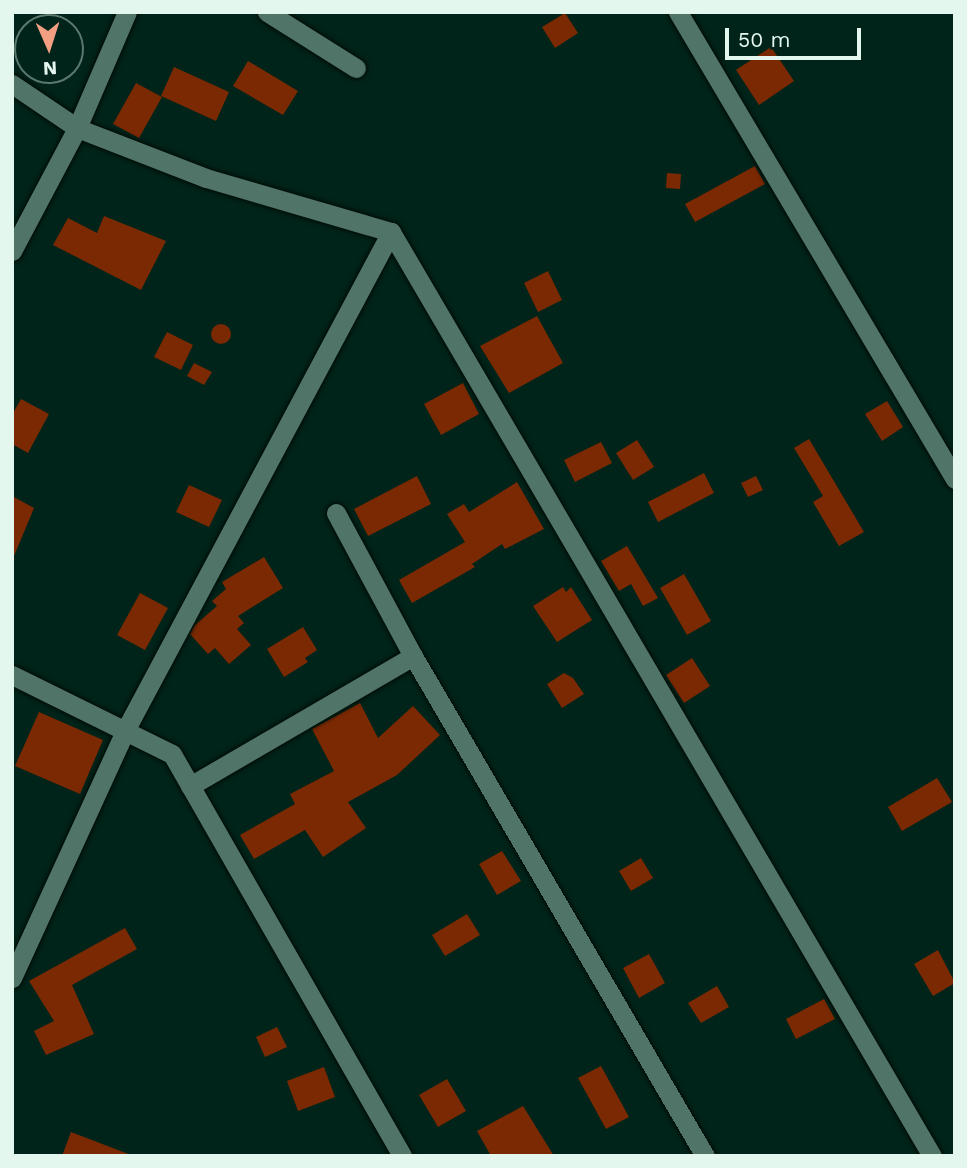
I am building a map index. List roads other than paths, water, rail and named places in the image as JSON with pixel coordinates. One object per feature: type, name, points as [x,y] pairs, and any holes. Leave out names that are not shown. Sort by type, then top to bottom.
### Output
[{"type":"street","points":[[12,251],[77,128],[127,12]]},
{"type":"street","points":[[267,12],[356,68]]},
{"type":"street","points":[[678,12],[955,479]]},
{"type":"street","points":[[12,84],[77,128],[206,178],[391,232],[932,1156]]},
{"type":"street","points":[[12,978],[126,729],[391,232]]},
{"type":"street","points":[[336,513],[413,656],[705,1156]]},
{"type":"street","points":[[190,786],[413,656]]},
{"type":"street","points":[[12,675],[172,754],[402,1156]]}]
